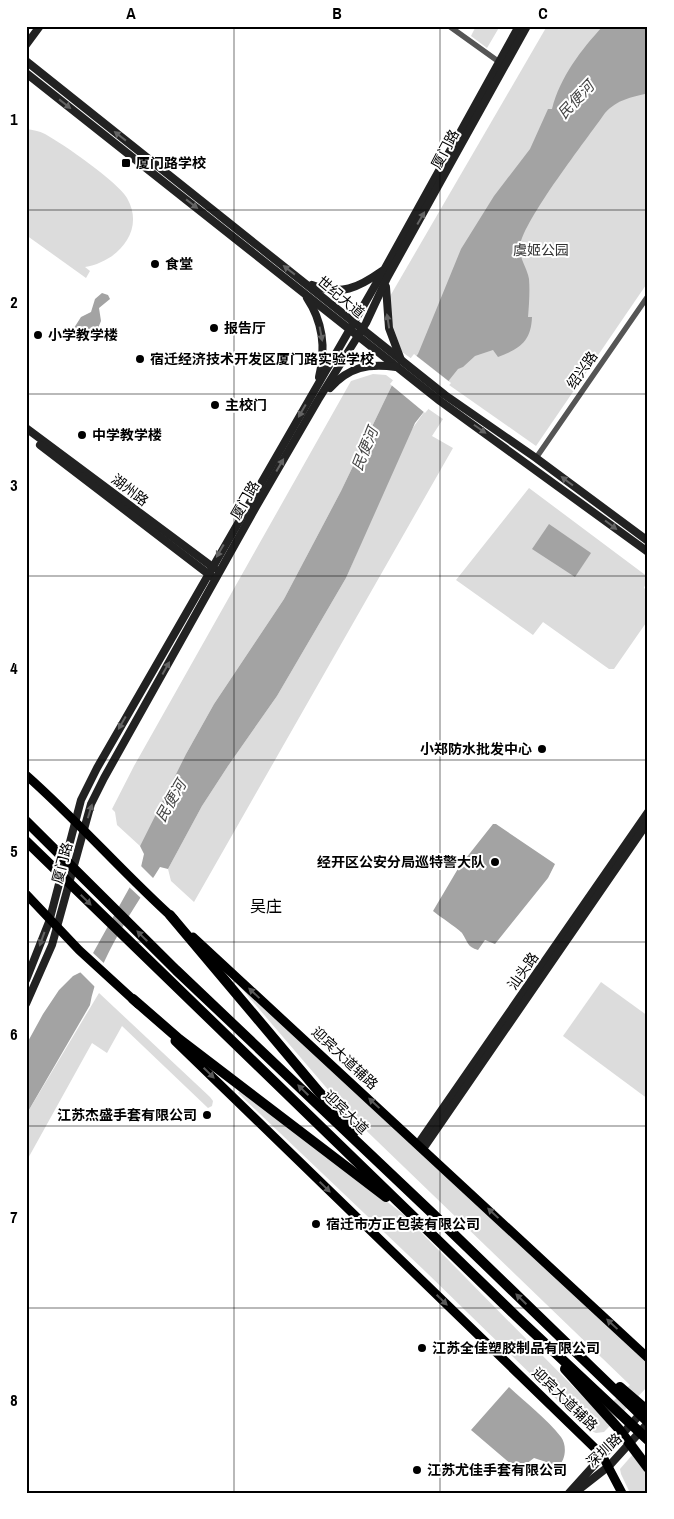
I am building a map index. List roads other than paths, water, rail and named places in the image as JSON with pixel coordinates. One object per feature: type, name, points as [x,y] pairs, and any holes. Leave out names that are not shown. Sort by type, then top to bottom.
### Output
[{"type":"highway","name":"迎宾大道","points":[[26,822],[176,970],[620,1392],[648,1423]]},
{"type":"highway","name":"迎宾大道","points":[[26,841],[167,980],[431,1232],[606,1407]]},
{"type":"highway","points":[[170,915],[319,1092],[433,1214]]},
{"type":"highway","points":[[133,999],[179,1039],[431,1232]]},
{"type":"highway","points":[[620,1392],[648,1411]]},
{"type":"highway","points":[[606,1407],[648,1440]]},
{"type":"highway","points":[[606,1407],[648,1468]]},
{"type":"main road","name":"迎宾大道辅路","points":[[26,775],[155,901],[648,1358]]},
{"type":"main road","name":"迎宾大道辅路","points":[[26,894],[79,950],[133,999],[602,1455],[622,1493]]},
{"type":"street","points":[[26,45],[40,26]]},
{"type":"street","points":[[449,26],[502,64]]},
{"type":"street","name":"厦门路","points":[[502,64],[519,26]]},
{"type":"street","name":"厦门路","points":[[26,980],[50,918],[81,800],[97,768],[209,569],[351,326],[386,274],[502,64],[527,26]]},
{"type":"street","name":"世纪大道","points":[[26,62],[401,366],[648,552]]},
{"type":"street","name":"世纪大道","points":[[26,73],[303,286]]},
{"type":"street","points":[[303,286],[329,290],[354,288],[386,274],[385,294],[389,328],[401,366],[377,364],[355,368],[346,372],[318,400]]},
{"type":"street","name":"厦门路","points":[[26,1004],[58,927],[92,804],[104,778],[318,400],[360,333],[386,274]]},
{"type":"street","points":[[303,286],[320,324],[324,348],[315,389]]},
{"type":"street","name":"绍兴路","points":[[536,458],[648,296]]},
{"type":"street","name":"世纪大道","points":[[442,398],[536,458],[648,541]]},
{"type":"street","name":"湖州路","points":[[26,428],[209,569]]},
{"type":"street","name":"湖州路","points":[[26,434],[218,575]]},
{"type":"street","name":"汕头路","points":[[421,1146],[648,812]]},
{"type":"street","name":"汕头路","points":[[421,1146],[648,822]]},
{"type":"street","name":"深圳路","points":[[569,1493],[648,1406]]},
{"type":"street","name":"深圳路","points":[[576,1493],[583,1484],[609,1466],[648,1423]]},
{"type":"water","name":"民便河","points":[[603,26],[648,26],[648,93],[620,102],[605,113],[532,217],[520,246],[529,279],[528,317],[532,317],[526,339],[512,351],[498,357],[493,350],[475,356],[458,369],[415,423],[346,578],[277,696],[202,806],[168,869],[160,867],[129,916],[101,970],[90,1005],[26,1115],[26,1045],[59,990],[73,976],[83,971],[141,867],[144,854],[140,846],[186,754],[214,704],[284,599],[341,491],[394,381],[418,354],[461,249],[494,196],[530,149],[548,109],[552,109],[560,86],[572,64]]},
{"type":"water","points":[[102,293],[108,295],[110,299],[99,308],[101,321],[96,333],[76,332],[74,328],[81,317],[91,312],[95,299]]},
{"type":"water","points":[[549,524],[591,553],[575,577],[532,549]]},
{"type":"water","points":[[493,824],[496,824],[555,864],[548,878],[495,944],[485,940],[478,950],[470,946],[460,931],[433,911],[459,867]]},
{"type":"water","points":[[509,1387],[543,1417],[563,1440],[565,1452],[563,1460],[558,1466],[534,1458],[518,1470],[471,1430]]},
{"type":"place","name":"厦门路学校","points":[[126,163]]},
{"type":"place","name":"食堂","points":[[155,264]]},
{"type":"place","name":"报告厅","points":[[214,328]]},
{"type":"place","name":"小学教学楼","points":[[38,335]]},
{"type":"place","name":"宿迁经济技术开发区厦门路实验学校","points":[[140,359]]},
{"type":"place","name":"主校门","points":[[215,405]]},
{"type":"place","name":"中学教学楼","points":[[82,435]]},
{"type":"place","name":"小郑防水批发中心","points":[[542,749]]},
{"type":"place","name":"经开区公安分局巡特警大队","points":[[495,862]]},
{"type":"place","name":"江苏杰盛手套有限公司","points":[[207,1115]]},
{"type":"place","name":"宿迁市方正包装有限公司","points":[[316,1224]]},
{"type":"place","name":"江苏全佳塑胶制品有限公司","points":[[422,1348]]},
{"type":"place","name":"江苏尤佳手套有限公司","points":[[417,1470]]},
{"type":"district","name":"吴庄","points":[[266,906]]},
{"type":"park label","name":"虞姬公园","points":[[541,250]]}]
